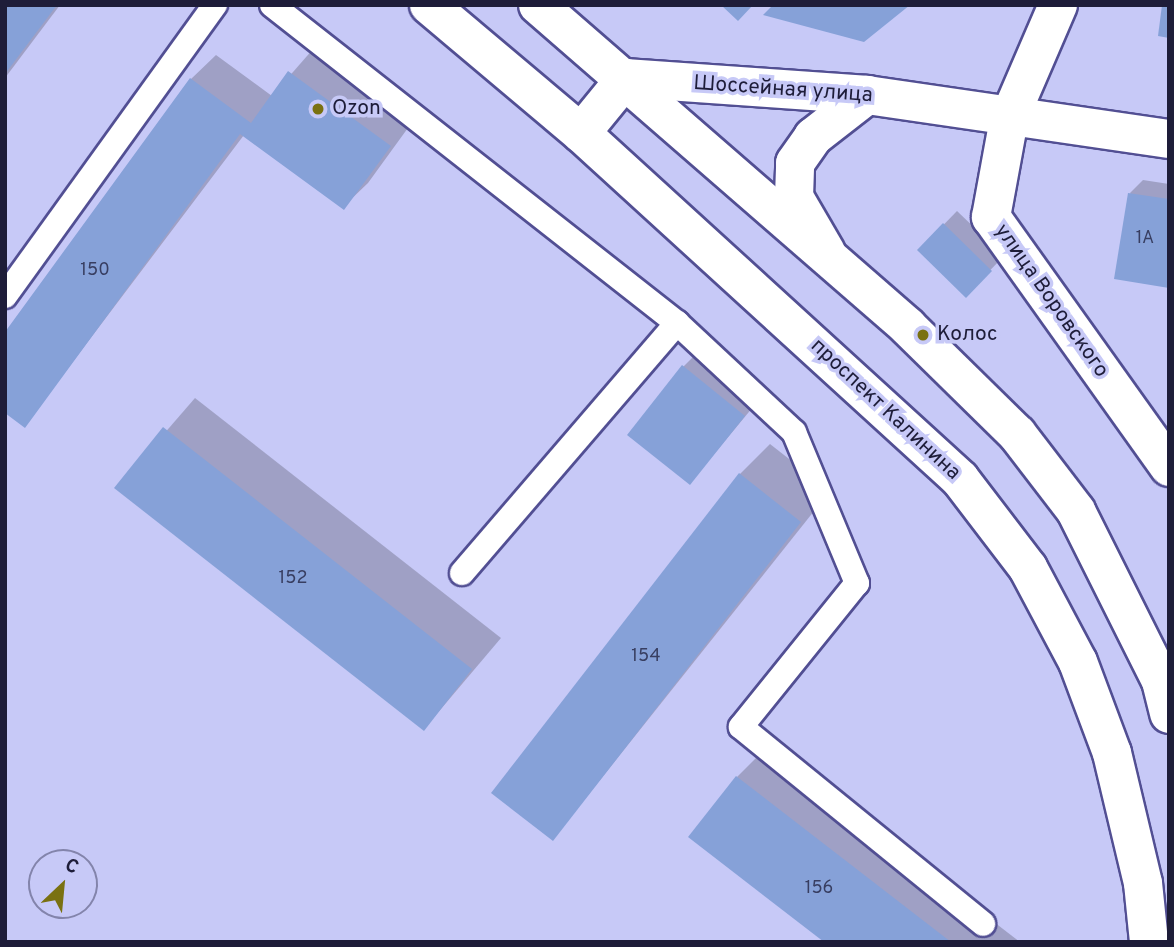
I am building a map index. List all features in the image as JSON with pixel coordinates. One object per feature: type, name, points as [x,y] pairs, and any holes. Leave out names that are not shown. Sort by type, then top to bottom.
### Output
[{"type":"main road","name":"проспект Калинина","points":[[429,5],[581,133],[930,450],[1028,568],[1078,662],[1112,753],[1143,884],[1149,942]]},
{"type":"main road","points":[[538,5],[626,78],[829,257],[1017,434],[1076,511],[1161,681],[1169,714]]},
{"type":"main road","points":[[1009,119],[1058,5]]},
{"type":"main road","points":[[581,133],[626,78]]},
{"type":"main road","name":"Шоссейная улица","points":[[626,78],[867,95],[1009,119],[1169,139]]},
{"type":"main road","points":[[829,257],[794,197],[795,163],[813,137],[867,95]]},
{"type":"main road","name":"улица Воровского","points":[[1009,119],[990,217],[1169,467]]},
{"type":"lane","points":[[5,296],[215,5]]},
{"type":"lane","points":[[272,5],[677,323],[794,432],[857,583],[741,727],[983,924]]},
{"type":"lane","points":[[462,573],[677,323]]},
{"type":"building","points":[[5,5],[57,5],[5,74]]},
{"type":"building","points":[[721,5],[753,5],[738,21]]},
{"type":"building","points":[[773,5],[910,5],[864,42],[763,15]]},
{"type":"building","points":[[1162,5],[1169,5],[1169,38],[1158,36]]},
{"type":"building","points":[[288,71],[391,146],[344,210],[240,134],[25,428],[5,413],[5,332],[190,78],[251,123]]},
{"type":"building","points":[[1128,193],[1169,199],[1169,288],[1114,279]]},
{"type":"building","points":[[943,223],[992,271],[966,298],[917,250]]},
{"type":"building","points":[[682,365],[745,416],[690,485],[627,435]]},
{"type":"building","points":[[163,427],[472,669],[424,731],[114,488]]},
{"type":"building","points":[[739,473],[801,522],[553,841],[491,793]]},
{"type":"building","points":[[736,776],[951,942],[824,942],[688,837]]},
{"type":"place","name":"Ozon","points":[[318,109]]},
{"type":"place","name":"Колос","points":[[923,335]]}]
